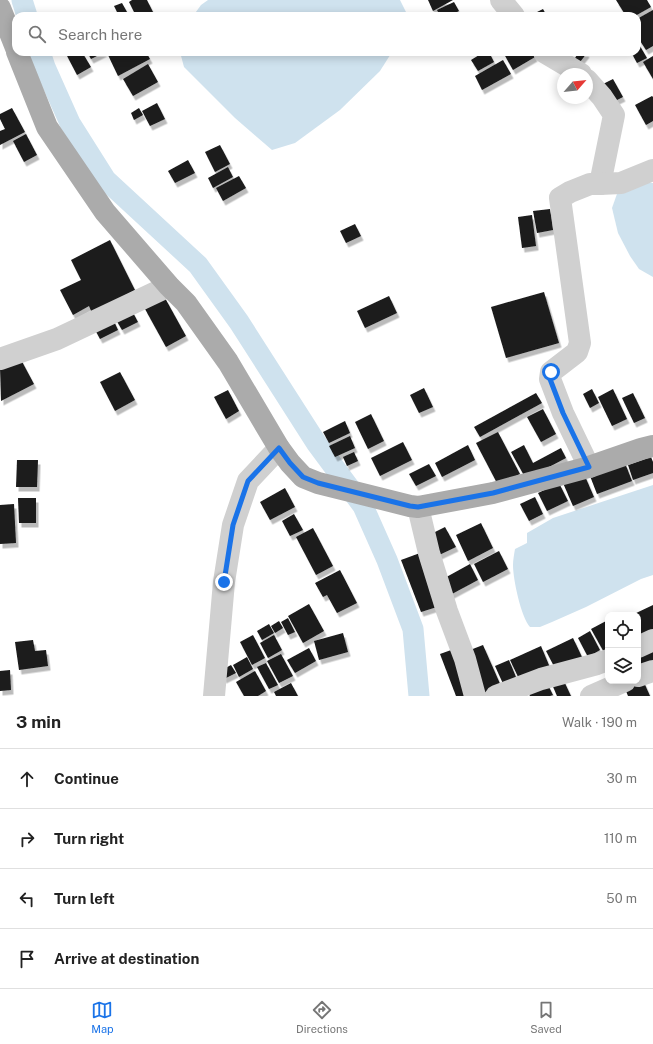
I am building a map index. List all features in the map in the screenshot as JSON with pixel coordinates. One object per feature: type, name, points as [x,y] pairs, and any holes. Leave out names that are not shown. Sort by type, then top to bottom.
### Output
[{"type":"main road","points":[[0,8],[12,38]]},
{"type":"main road","points":[[20,56],[47,127],[105,212],[169,286],[186,303],[228,362],[279,448],[303,477],[318,483],[414,506],[493,493],[589,467],[653,446]]},
{"type":"street","points":[[501,0],[511,12]]},
{"type":"street","points":[[551,56],[571,68]]},
{"type":"street","points":[[593,87],[614,115],[600,184]]},
{"type":"street","points":[[589,467],[563,413],[550,379],[551,372],[577,352],[580,343],[560,198],[570,192],[590,184],[621,182],[653,170]]},
{"type":"street","points":[[0,359],[57,339],[169,286]]},
{"type":"street","points":[[214,696],[224,582],[233,525],[248,481],[279,448]]},
{"type":"street","points":[[414,506],[447,611],[465,659],[475,696]]},
{"type":"street","points":[[641,646],[653,640]]},
{"type":"street","points":[[496,696],[541,679],[605,661]]},
{"type":"street","points":[[641,675],[653,671]]},
{"type":"street","points":[[591,696],[618,684]]},
{"type":"water","points":[[208,0],[400,0],[406,12],[196,12],[201,5]]},
{"type":"water","points":[[181,56],[389,56],[380,71],[340,110],[295,143],[272,150],[235,118],[184,67]]},
{"type":"water","points":[[633,182],[653,183],[653,277],[639,269],[630,256],[618,233],[612,208],[618,191]]},
{"type":"water","points":[[653,485],[653,575],[641,579],[586,607],[552,622],[540,627],[530,627],[518,598],[513,565],[515,549],[527,543],[527,533],[553,518]]},
{"type":"building","points":[[132,0],[147,0],[153,12],[134,12],[129,2]]},
{"type":"building","points":[[428,0],[453,0],[433,11]]},
{"type":"building","points":[[616,0],[647,0],[651,7],[641,13],[624,12]]},
{"type":"building","points":[[454,2],[459,11],[438,12],[437,10]]},
{"type":"building","points":[[122,3],[127,12],[117,12],[114,6]]},
{"type":"building","points":[[543,9],[545,12],[537,12]]},
{"type":"building","points":[[653,10],[653,46],[646,50],[641,42],[641,17]]},
{"type":"building","points":[[641,48],[647,58],[637,63],[633,56],[641,56]]},
{"type":"building","points":[[67,56],[84,56],[91,67],[77,75]]},
{"type":"building","points":[[89,56],[97,56],[91,59]]},
{"type":"building","points":[[108,56],[148,56],[150,59],[118,76]]},
{"type":"building","points":[[478,56],[491,56],[494,62],[478,71],[471,60]]},
{"type":"building","points":[[505,56],[534,56],[535,57],[513,70]]},
{"type":"building","points":[[576,56],[585,56],[580,62],[575,58]]},
{"type":"building","points":[[653,56],[653,79],[643,62]]},
{"type":"building","points":[[503,60],[511,74],[482,90],[475,76]]},
{"type":"building","points":[[148,64],[158,82],[133,96],[123,79]]},
{"type":"building","points":[[613,79],[623,97],[613,102],[603,84]]},
{"type":"building","points":[[652,96],[653,121],[646,125],[635,105]]},
{"type":"building","points":[[157,103],[165,119],[150,126],[142,111]]},
{"type":"building","points":[[12,108],[25,132],[0,145],[0,131],[5,129],[0,119],[0,114]]},
{"type":"building","points":[[139,108],[143,115],[134,120],[131,113]]},
{"type":"building","points":[[26,134],[37,155],[24,162],[13,141]]},
{"type":"building","points":[[220,145],[230,164],[215,172],[205,152]]},
{"type":"building","points":[[188,160],[195,173],[175,183],[168,171]]},
{"type":"building","points":[[228,167],[233,177],[213,188],[208,178]]},
{"type":"building","points":[[239,176],[246,188],[223,201],[216,188]]},
{"type":"building","points":[[550,209],[553,230],[537,233],[533,211]]},
{"type":"building","points":[[532,215],[536,246],[522,248],[518,217]]},
{"type":"building","points":[[355,224],[361,236],[346,243],[340,231]]},
{"type":"building","points":[[110,240],[135,290],[92,313],[89,306],[73,315],[60,290],[81,280],[71,260]]},
{"type":"building","points":[[544,292],[559,343],[506,358],[491,307]]},
{"type":"building","points":[[389,296],[397,313],[365,328],[357,311]]},
{"type":"building","points":[[165,298],[186,336],[166,347],[145,309]]},
{"type":"building","points":[[131,309],[138,322],[122,330],[115,318]]},
{"type":"building","points":[[112,317],[118,330],[100,339],[93,326]]},
{"type":"building","points":[[19,356],[34,384],[1,401],[0,367]]},
{"type":"building","points":[[120,372],[135,400],[115,411],[100,382]]},
{"type":"building","points":[[424,388],[433,407],[419,413],[410,395]]},
{"type":"building","points":[[592,389],[599,403],[590,408],[583,394]]},
{"type":"building","points":[[613,389],[627,419],[612,426],[598,397]]},
{"type":"building","points":[[228,390],[239,411],[226,419],[214,397]]},
{"type":"building","points":[[536,393],[542,403],[480,437],[474,427]]},
{"type":"building","points":[[633,393],[645,418],[634,423],[622,398]]},
{"type":"building","points":[[543,409],[556,434],[541,442],[527,417]]},
{"type":"building","points":[[371,414],[384,441],[368,449],[355,422]]},
{"type":"building","points":[[345,421],[350,433],[329,443],[323,432]]},
{"type":"building","points":[[498,432],[520,474],[498,485],[476,443]]},
{"type":"building","points":[[350,436],[355,448],[335,457],[329,446]]},
{"type":"building","points":[[403,442],[412,460],[380,476],[371,458]]},
{"type":"building","points":[[468,445],[475,460],[442,477],[435,463]]},
{"type":"building","points":[[524,445],[533,463],[561,448],[566,458],[526,479],[511,452]]},
{"type":"building","points":[[354,452],[358,461],[347,466],[343,457]]},
{"type":"building","points":[[651,457],[653,462],[653,473],[633,480],[628,465]]},
{"type":"building","points":[[17,460],[38,460],[37,487],[16,487]]},
{"type":"building","points":[[625,463],[632,481],[597,494],[590,476]]},
{"type":"building","points":[[429,464],[436,476],[416,486],[409,474]]},
{"type":"building","points":[[584,474],[594,497],[573,506],[563,483]]},
{"type":"building","points":[[559,483],[568,501],[547,511],[538,493]]},
{"type":"building","points":[[285,488],[295,507],[270,520],[260,502]]},
{"type":"building","points":[[535,497],[543,514],[529,521],[520,504]]},
{"type":"building","points":[[18,498],[36,498],[36,523],[19,523]]},
{"type":"building","points":[[14,504],[16,543],[0,544],[0,505]]},
{"type":"building","points":[[294,514],[303,530],[290,536],[282,521]]},
{"type":"building","points":[[481,523],[493,548],[468,561],[456,535]]},
{"type":"building","points":[[445,527],[456,547],[437,556],[427,536]]},
{"type":"building","points":[[313,528],[333,566],[316,575],[296,537]]},
{"type":"building","points":[[499,551],[508,569],[483,582],[474,564]]},
{"type":"building","points":[[420,553],[440,606],[421,612],[401,560]]},
{"type":"building","points":[[470,564],[478,580],[450,595],[441,580]]},
{"type":"building","points":[[340,570],[357,603],[337,613],[327,595],[323,597],[315,583]]},
{"type":"building","points":[[309,604],[324,631],[303,643],[288,616]]},
{"type":"building","points":[[653,605],[653,633],[641,639],[641,612],[638,612]]},
{"type":"building","points":[[288,618],[295,632],[288,635],[281,622]]},
{"type":"building","points":[[279,621],[283,628],[275,633],[271,626]]},
{"type":"building","points":[[605,622],[605,654],[591,629]]},
{"type":"building","points":[[269,624],[274,633],[262,640],[257,631]]},
{"type":"building","points":[[590,631],[600,650],[588,657],[578,638]]},
{"type":"building","points":[[343,633],[348,652],[319,660],[314,641]]},
{"type":"building","points":[[253,635],[265,658],[252,665],[240,642]]},
{"type":"building","points":[[274,635],[282,650],[268,658],[260,643]]},
{"type":"building","points":[[573,638],[582,657],[556,670],[546,651]]},
{"type":"building","points":[[33,640],[35,651],[46,650],[48,666],[19,670],[15,642]]},
{"type":"building","points":[[653,644],[653,665],[642,670],[641,668],[641,649]]},
{"type":"building","points":[[483,645],[501,686],[483,693],[465,652]]},
{"type":"building","points":[[541,646],[551,670],[521,683],[510,660]]},
{"type":"building","points":[[309,648],[316,661],[295,673],[287,660]]},
{"type":"building","points":[[454,649],[471,696],[456,696],[440,654]]},
{"type":"building","points":[[281,654],[293,676],[279,683],[267,661]]},
{"type":"building","points":[[247,657],[253,669],[239,677],[233,665]]},
{"type":"building","points":[[509,660],[518,682],[505,688],[495,666]]},
{"type":"building","points":[[266,663],[278,685],[269,689],[257,667]]},
{"type":"building","points":[[231,665],[236,673],[224,679],[220,671]]},
{"type":"building","points":[[10,670],[11,690],[0,691],[0,671]]},
{"type":"building","points":[[255,671],[266,691],[258,696],[244,696],[236,682]]},
{"type":"building","points":[[562,677],[571,696],[557,696],[551,682]]},
{"type":"building","points":[[641,678],[650,696],[628,696],[624,686],[628,684],[641,684]]},
{"type":"building","points":[[546,681],[553,695],[530,696],[527,691]]},
{"type":"building","points":[[291,683],[298,696],[276,696],[274,692]]},
{"type":"waterway","points":[[22,0],[26,12]]},
{"type":"waterway","points":[[41,56],[70,123],[106,180],[198,265],[239,322],[317,444],[363,506],[387,560],[413,629],[419,696]]},
{"type":"route","points":[[224,582],[233,525],[248,481],[279,448],[303,477],[318,483],[418,507],[493,493],[589,467],[553,389],[550,379],[551,372]]}]
